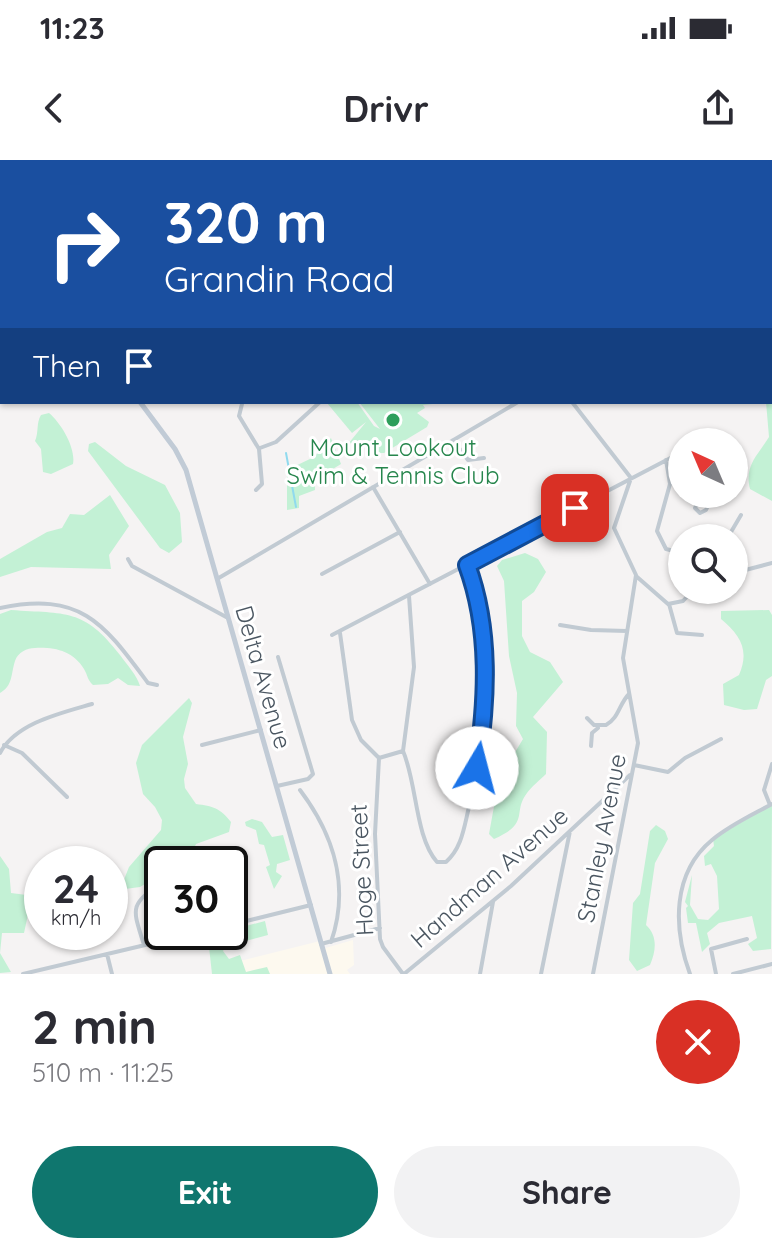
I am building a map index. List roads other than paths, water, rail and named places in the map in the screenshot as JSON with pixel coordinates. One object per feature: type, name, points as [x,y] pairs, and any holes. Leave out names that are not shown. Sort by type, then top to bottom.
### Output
[{"type":"main road","name":"Delta Avenue","points":[[141,404],[181,459],[330,974]]},
{"type":"street","points":[[242,404],[239,416],[259,449],[262,484],[256,490]]},
{"type":"street","points":[[259,449],[280,438],[318,404]]},
{"type":"street","points":[[503,404],[505,409]]},
{"type":"street","points":[[217,579],[514,404]]},
{"type":"street","points":[[574,404],[631,478]]},
{"type":"street","points":[[453,440],[468,460],[484,458]]},
{"type":"street","points":[[332,635],[666,460],[670,484],[657,531],[668,550]]},
{"type":"street","points":[[631,478],[614,528],[636,575],[668,603]]},
{"type":"street","points":[[373,487],[430,584]]},
{"type":"street","points":[[736,524],[741,515]]},
{"type":"street","points":[[322,574],[400,532]]},
{"type":"street","points":[[128,559],[132,566],[228,618]]},
{"type":"street","points":[[748,569],[772,563]]},
{"type":"street","points":[[409,596],[414,667],[403,751],[410,767],[428,848],[437,862],[442,863],[450,858],[462,838],[481,741],[485,693],[483,638],[478,603],[467,565]]},
{"type":"street","name":"Stanley Avenue","points":[[593,974],[638,743],[623,658],[636,575]]},
{"type":"street","points":[[669,604],[677,633],[702,635]]},
{"type":"street","points":[[0,608],[47,605],[81,611],[106,627],[148,683],[157,685]]},
{"type":"street","points":[[560,625],[627,631]]},
{"type":"street","points":[[340,633],[352,720],[361,740],[379,758],[403,751]]},
{"type":"street","points":[[277,786],[313,777],[278,657]]},
{"type":"street","points":[[591,746],[592,733],[613,721],[629,694]]},
{"type":"street","points":[[0,753],[14,735],[44,720],[92,704]]},
{"type":"street","points":[[587,718],[601,727]]},
{"type":"street","points":[[202,745],[215,739],[261,730]]},
{"type":"street","points":[[634,765],[668,772],[685,758],[721,739]]},
{"type":"street","points":[[4,745],[23,754],[67,797]]},
{"type":"street","name":"Hoge Street","points":[[379,758],[375,834],[380,928],[383,947],[404,974]]},
{"type":"street","points":[[690,974],[681,941],[679,916],[682,886],[688,869],[716,837],[771,804],[764,790],[772,764]]},
{"type":"street","name":"Handman Avenue","points":[[404,974],[493,902],[632,773]]},
{"type":"street","points":[[300,790],[322,820],[336,863],[340,892],[331,942]]},
{"type":"street","points":[[541,974],[570,830]]},
{"type":"street","points":[[23,974],[144,945],[134,912],[135,904],[144,895]]},
{"type":"street","points":[[480,974],[493,902]]},
{"type":"street","points":[[248,921],[311,905]]},
{"type":"street","points":[[321,944],[380,928]]},
{"type":"street","points":[[716,974],[711,949],[747,939]]},
{"type":"street","points":[[107,954],[112,974]]},
{"type":"street","points":[[733,974],[772,964]]},
{"type":"waterway","points":[[286,453],[296,507]]},
{"type":"place","name":"Mount Lookout Swim & Tennis Club","points":[[393,420]]}]
